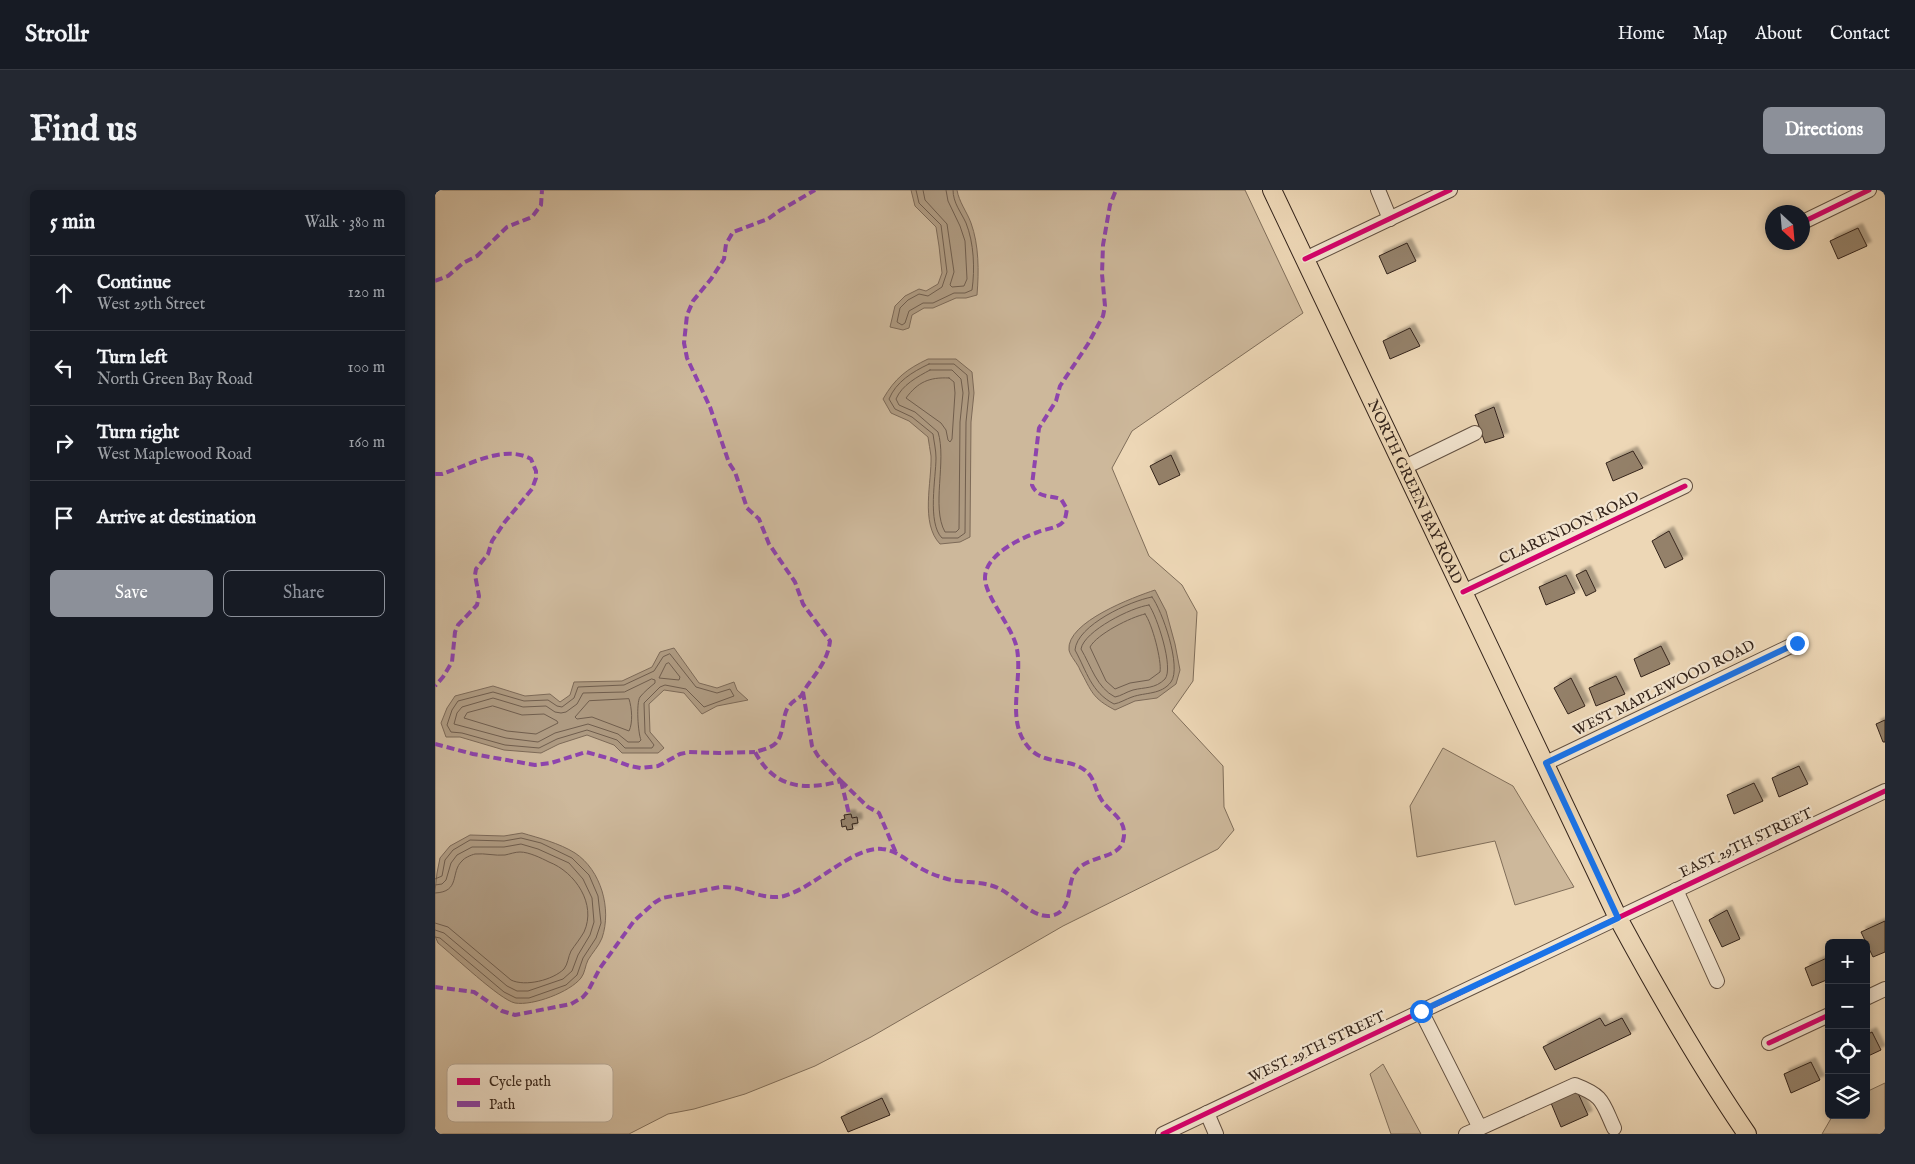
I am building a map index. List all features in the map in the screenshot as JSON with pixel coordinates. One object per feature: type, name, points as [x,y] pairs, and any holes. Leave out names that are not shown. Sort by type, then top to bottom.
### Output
[{"type":"main road","name":"NORTH GREEN BAY ROAD","points":[[1272,190],[1546,763],[1618,918],[1679,1029],[1747,1134]]},
{"type":"street","points":[[1305,259],[1450,190]]},
{"type":"street","points":[[1810,219],[1869,190]]},
{"type":"street","points":[[1380,193],[1390,219]]},
{"type":"street","points":[[1405,467],[1475,433]]},
{"type":"street","name":"CLARENDON ROAD","points":[[1463,592],[1685,486]]},
{"type":"street","name":"WEST MAPLEWOOD ROAD","points":[[1546,763],[1797,643]]},
{"type":"street","name":"EAST 29TH STREET","points":[[1618,918],[1885,791]]},
{"type":"street","points":[[1676,890],[1717,981]]},
{"type":"street","name":"WEST 29TH STREET","points":[[1163,1134],[1618,918]]},
{"type":"street","points":[[1870,996],[1885,989]]},
{"type":"street","points":[[1421,1011],[1480,1128]]},
{"type":"street","points":[[1769,1044],[1825,1017]]},
{"type":"street","points":[[1466,1134],[1575,1085],[1601,1099],[1614,1128]]},
{"type":"street","points":[[1207,1113],[1216,1134]]},
{"type":"shaded area","points":[[435,190],[1245,190],[1303,313],[1132,431],[1112,468],[1149,556],[1182,585],[1197,612],[1193,681],[1172,711],[1223,766],[1224,807],[1234,830],[1218,849],[1063,926],[871,1037],[815,1066],[745,1094],[694,1109],[668,1114],[629,1134],[435,1134]]},
{"type":"shaded area","points":[[1443,748],[1513,786],[1574,887],[1515,905],[1495,841],[1417,857],[1410,806]]},
{"type":"shaded area","points":[[1383,1064],[1421,1134],[1391,1134],[1370,1074]]},
{"type":"shaded area","points":[[1885,1083],[1885,1134],[1822,1134],[1831,1119],[1870,1119],[1870,1090]]},
{"type":"water","points":[[911,190],[957,190],[976,240],[978,286],[977,295],[956,298],[933,308],[924,308],[912,315],[909,328],[903,330],[890,327],[895,306],[905,296],[919,289],[926,291],[938,284],[942,273],[936,227],[915,206]]},
{"type":"water","points":[[928,359],[956,359],[972,372],[974,393],[971,422],[970,537],[960,542],[940,544],[930,525],[928,502],[931,456],[928,437],[909,421],[891,413],[883,399],[892,385],[902,375]]},
{"type":"water","points":[[1155,590],[1166,611],[1175,644],[1180,670],[1176,684],[1157,698],[1135,701],[1115,710],[1097,698],[1090,689],[1069,650],[1071,640],[1078,630],[1103,612],[1132,598]]},
{"type":"water","points":[[674,648],[699,683],[717,688],[734,682],[737,690],[748,700],[717,706],[702,714],[684,693],[664,690],[649,704],[650,732],[664,748],[658,753],[622,753],[614,745],[587,735],[559,744],[541,753],[504,750],[460,737],[446,737],[441,723],[447,708],[455,696],[493,686],[525,696],[550,694],[560,702],[570,695],[574,682],[622,681],[652,667],[660,652]]},
{"type":"water","points":[[522,833],[562,846],[584,860],[598,880],[605,903],[606,915],[602,938],[588,960],[581,978],[576,983],[551,997],[531,1002],[515,1003],[488,986],[438,943],[435,936],[435,891],[440,858],[450,846],[470,835],[504,836]]},
{"type":"building","points":[[1858,228],[1867,246],[1838,259],[1830,241]]},
{"type":"building","points":[[1407,243],[1416,261],[1387,274],[1379,256]]},
{"type":"building","points":[[1410,328],[1420,346],[1390,359],[1383,341]]},
{"type":"building","points":[[1494,407],[1504,437],[1485,443],[1475,415]]},
{"type":"building","points":[[1633,451],[1643,468],[1613,481],[1606,463]]},
{"type":"building","points":[[1171,455],[1180,475],[1159,485],[1150,466]]},
{"type":"building","points":[[1669,531],[1683,559],[1665,568],[1652,541]]},
{"type":"building","points":[[1586,570],[1596,591],[1586,596],[1576,575]]},
{"type":"building","points":[[1566,575],[1575,593],[1546,605],[1539,587]]},
{"type":"building","points":[[1661,646],[1670,664],[1641,677],[1634,659]]},
{"type":"building","points":[[1616,676],[1625,694],[1596,706],[1589,688]]},
{"type":"building","points":[[1571,678],[1585,706],[1568,714],[1554,688]]},
{"type":"building","points":[[1885,720],[1885,742],[1883,742],[1876,724]]},
{"type":"building","points":[[1799,766],[1808,784],[1779,797],[1772,778]]},
{"type":"building","points":[[1754,783],[1763,801],[1734,814],[1727,795]]},
{"type":"building","points":[[851,814],[852,818],[857,817],[858,823],[852,824],[853,829],[847,830],[846,826],[842,827],[841,820],[845,819],[844,815]]},
{"type":"building","points":[[1727,910],[1740,939],[1722,947],[1709,920]]},
{"type":"building","points":[[1885,921],[1885,952],[1873,957],[1870,951],[1870,939],[1864,939],[1861,932]]},
{"type":"building","points":[[1825,959],[1825,981],[1812,986],[1805,968]]},
{"type":"building","points":[[1600,1018],[1605,1026],[1622,1018],[1631,1034],[1555,1070],[1543,1047]]},
{"type":"building","points":[[1872,1032],[1881,1050],[1870,1055],[1870,1033]]},
{"type":"building","points":[[1811,1062],[1820,1080],[1791,1093],[1784,1074]]},
{"type":"building","points":[[1577,1091],[1588,1115],[1561,1127],[1551,1103]]},
{"type":"building","points":[[882,1098],[890,1115],[848,1132],[841,1117]]},
{"type":"marked path","points":[[435,281],[448,276],[463,263],[477,256],[507,227],[532,217],[541,205],[542,190]]},
{"type":"marked path","points":[[803,692],[812,746],[818,756],[841,781],[815,786],[791,784],[771,773],[755,752],[772,746],[779,739],[787,709],[803,694],[803,692],[805,688],[819,670],[827,654],[830,641],[803,604],[795,582],[769,544],[759,519],[747,508],[710,407],[687,358],[684,343],[687,315],[693,301],[724,259],[726,244],[733,232],[768,219],[815,190]]},
{"type":"marked path","points":[[435,987],[474,992],[502,1011],[515,1015],[571,1004],[583,997],[588,991],[600,968],[634,921],[662,898],[721,887],[729,887],[768,897],[784,896],[796,892],[846,860],[871,850],[882,849],[891,851],[922,869],[944,878],[998,888],[1036,913],[1049,916],[1061,911],[1065,906],[1073,876],[1078,869],[1084,864],[1108,855],[1120,847],[1124,833],[1121,822],[1104,804],[1091,776],[1078,766],[1048,759],[1036,754],[1023,739],[1018,728],[1016,715],[1017,649],[1010,631],[989,594],[985,578],[986,570],[991,562],[1004,549],[1030,535],[1058,526],[1065,518],[1067,509],[1061,499],[1040,494],[1032,485],[1039,428],[1056,401],[1060,386],[1088,344],[1103,316],[1105,306],[1102,274],[1103,245],[1110,205],[1116,190]]},
{"type":"marked path","points":[[435,474],[442,474],[475,461],[509,454],[521,455],[531,459],[536,471],[536,478],[532,489],[504,523],[492,541],[488,554],[476,569],[475,575],[479,596],[477,605],[458,625],[455,632],[452,662],[435,686]]},
{"type":"marked path","points":[[435,744],[473,754],[535,765],[551,763],[586,752],[641,768],[658,766],[680,754],[689,752],[755,752]]},
{"type":"marked path","points":[[841,781],[868,807],[879,813],[896,853]]},
{"type":"marked path","points":[[841,781],[849,814]]},
{"type":"cycle path","points":[[1305,259],[1450,190]]},
{"type":"cycle path","points":[[1810,219],[1869,190]]},
{"type":"cycle path","points":[[1463,592],[1685,486]]},
{"type":"cycle path","points":[[1163,1134],[1885,791]]},
{"type":"cycle path","points":[[1769,1043],[1825,1017]]},
{"type":"route","points":[[1421,1011],[1618,918],[1546,763],[1797,643]]}]
